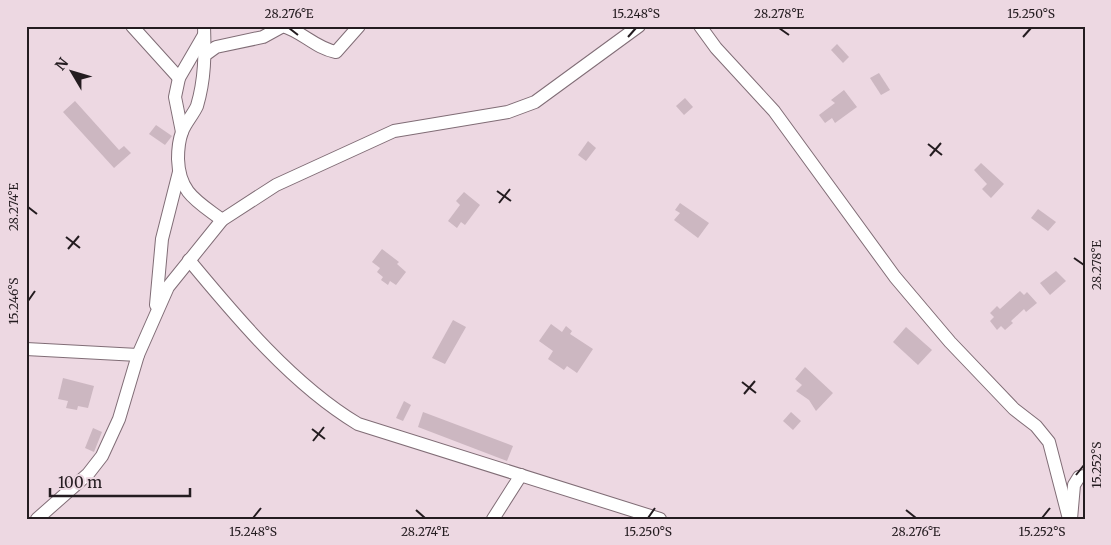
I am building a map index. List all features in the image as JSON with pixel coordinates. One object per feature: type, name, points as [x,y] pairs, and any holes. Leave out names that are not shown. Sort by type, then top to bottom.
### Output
[{"type":"street","points":[[132,26],[180,78]]},
{"type":"street","points":[[205,55],[216,47],[263,37],[284,26],[295,30],[325,50],[336,52],[359,26]]},
{"type":"street","points":[[37,519],[88,474],[102,456],[119,420],[138,355],[168,287],[222,220],[276,185],[394,131],[508,112],[535,102],[639,26]]},
{"type":"street","points":[[700,26],[716,48],[774,110],[895,277],[950,342],[1014,409],[1036,426],[1049,442],[1070,519]]},
{"type":"street","points":[[182,132],[175,97],[180,78],[204,30]]},
{"type":"street","points":[[204,30],[205,55],[202,84],[196,107],[182,132],[178,150],[179,172],[184,188],[195,200],[222,220]]},
{"type":"street","points":[[156,312],[162,239],[179,172]]},
{"type":"street","points":[[189,260],[233,312],[298,378],[343,415],[358,424],[660,519]]},
{"type":"street","points":[[26,349],[138,355]]},
{"type":"street","points":[[493,519],[521,475]]},
{"type":"street","points":[[1070,519],[1074,485],[1079,477],[1085,476]]},
{"type":"building","points":[[837,44],[849,57],[843,63],[831,50]]},
{"type":"building","points":[[879,73],[890,90],[881,95],[870,78]]},
{"type":"building","points":[[844,90],[857,107],[835,123],[832,118],[825,123],[819,115],[835,103],[831,100]]},
{"type":"building","points":[[685,98],[693,107],[684,115],[676,106]]},
{"type":"building","points":[[75,101],[119,150],[124,146],[131,153],[114,168],[63,112]]},
{"type":"building","points":[[156,125],[172,136],[165,145],[149,134]]},
{"type":"building","points":[[588,141],[596,148],[586,161],[578,155]]},
{"type":"building","points":[[981,163],[1004,184],[991,198],[982,189],[987,184],[974,170]]},
{"type":"building","points":[[464,192],[480,205],[465,225],[461,222],[457,228],[448,221],[460,205],[456,201]]},
{"type":"building","points":[[680,203],[709,223],[698,238],[674,220],[680,213],[675,210]]},
{"type":"building","points":[[1038,209],[1056,222],[1048,231],[1031,218]]},
{"type":"building","points":[[382,249],[399,262],[397,264],[406,272],[396,285],[390,281],[388,285],[381,280],[383,277],[377,272],[380,268],[372,262]]},
{"type":"building","points":[[1056,271],[1066,281],[1050,295],[1040,283]]},
{"type":"building","points":[[1020,291],[1024,295],[1027,292],[1037,303],[1026,312],[1024,309],[1011,321],[1013,323],[1005,330],[1001,326],[997,330],[990,321],[994,317],[990,313],[997,306],[1000,309]]},
{"type":"building","points":[[453,320],[466,327],[445,364],[432,358]]},
{"type":"building","points":[[551,324],[562,332],[566,326],[572,331],[570,334],[593,349],[577,373],[567,366],[564,370],[548,359],[553,351],[539,341]]},
{"type":"building","points":[[906,327],[932,350],[918,365],[893,342]]},
{"type":"building","points":[[805,367],[833,393],[816,411],[809,400],[796,391],[802,385],[795,379]]},
{"type":"building","points":[[63,378],[94,386],[88,408],[78,406],[77,410],[66,408],[68,401],[58,399]]},
{"type":"building","points":[[404,401],[411,405],[403,421],[396,418]]},
{"type":"building","points":[[423,412],[513,446],[507,461],[418,427]]},
{"type":"building","points":[[791,412],[801,421],[793,430],[783,421]]},
{"type":"building","points":[[93,428],[102,432],[94,452],[85,448]]}]
